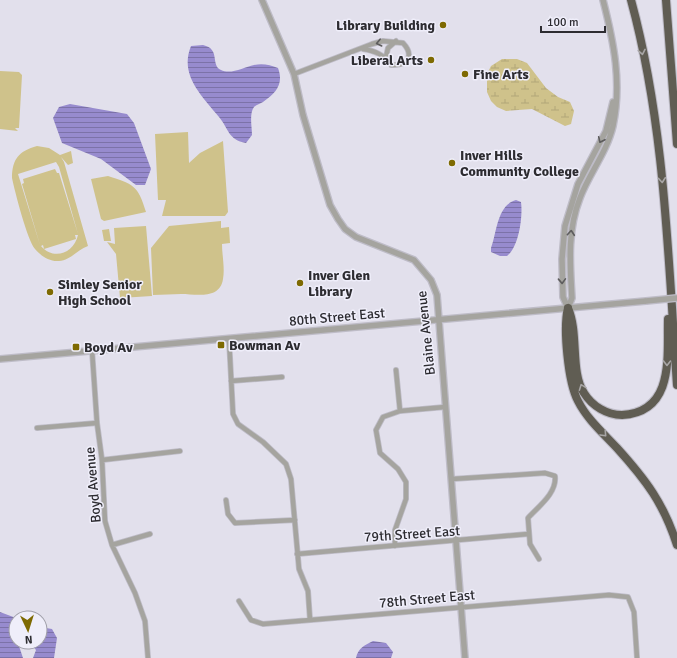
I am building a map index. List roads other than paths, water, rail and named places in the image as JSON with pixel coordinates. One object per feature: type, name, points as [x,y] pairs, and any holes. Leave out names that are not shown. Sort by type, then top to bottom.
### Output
[{"type":"highway","points":[[631,0],[647,76],[657,135],[669,268],[677,385]]},
{"type":"highway","points":[[666,0],[677,144]]},
{"type":"highway","points":[[568,308],[573,319],[578,374],[580,385],[584,394],[605,412],[620,415],[635,414],[649,406],[660,394],[666,376],[669,268]]},
{"type":"highway","points":[[568,308],[565,320],[570,376],[578,401],[585,412],[637,470],[655,494],[669,520],[677,545]]},
{"type":"street","name":"Blaine Avenue","points":[[262,0],[294,74],[303,115],[330,205],[338,219],[345,229],[356,237],[414,260],[431,280],[436,295],[452,479],[465,658]]},
{"type":"street","points":[[568,308],[572,298],[571,229],[580,197],[611,133],[618,95],[616,55],[604,0]]},
{"type":"street","points":[[294,74],[383,41],[396,41],[403,43],[409,49],[409,56],[406,62],[400,65],[391,65],[386,57],[376,51],[363,49]]},
{"type":"street","points":[[386,57],[388,48],[396,41]]},
{"type":"street","points":[[568,308],[563,297],[562,272],[564,226],[578,184],[606,131],[617,90]]},
{"type":"street","name":"80th Street East","points":[[0,359],[677,298]]},
{"type":"street","points":[[229,339],[233,414],[238,424],[263,442],[286,464],[291,479],[299,569],[308,591],[310,620]]},
{"type":"street","name":"Boyd Avenue","points":[[92,350],[97,423],[102,460],[105,521],[112,545],[135,593],[145,621],[148,658]]},
{"type":"street","points":[[396,370],[400,411]]},
{"type":"street","points":[[231,381],[282,377]]},
{"type":"street","points":[[395,546],[395,530],[406,499],[406,482],[398,469],[380,453],[376,430],[383,417],[400,411],[445,407]]},
{"type":"street","points":[[37,428],[97,423]]},
{"type":"street","points":[[102,460],[180,451]]},
{"type":"street","points":[[452,479],[545,473],[555,476],[556,483],[548,497],[528,518],[528,534],[531,548],[539,559]]},
{"type":"street","points":[[226,500],[228,514],[235,524],[295,520]]},
{"type":"street","points":[[112,545],[150,534]]},
{"type":"street","name":"79th Street East","points":[[297,554],[456,542],[528,534]]},
{"type":"street","name":"78th Street East","points":[[239,601],[252,620],[263,624],[609,595],[628,597],[634,612],[637,658]]},
{"type":"place","name":"Library Building","points":[[443,25]]},
{"type":"place","name":"Liberal Arts","points":[[431,60]]},
{"type":"place","name":"Fine Arts","points":[[465,74]]},
{"type":"place","name":"Inver Hills Community College","points":[[452,163]]},
{"type":"place","name":"Inver Glen Library","points":[[300,283]]},
{"type":"place","name":"Simley Senior High School","points":[[50,292]]},
{"type":"place","name":"Bowman Av","points":[[221,345]]},
{"type":"place","name":"Boyd Av","points":[[76,347]]}]
